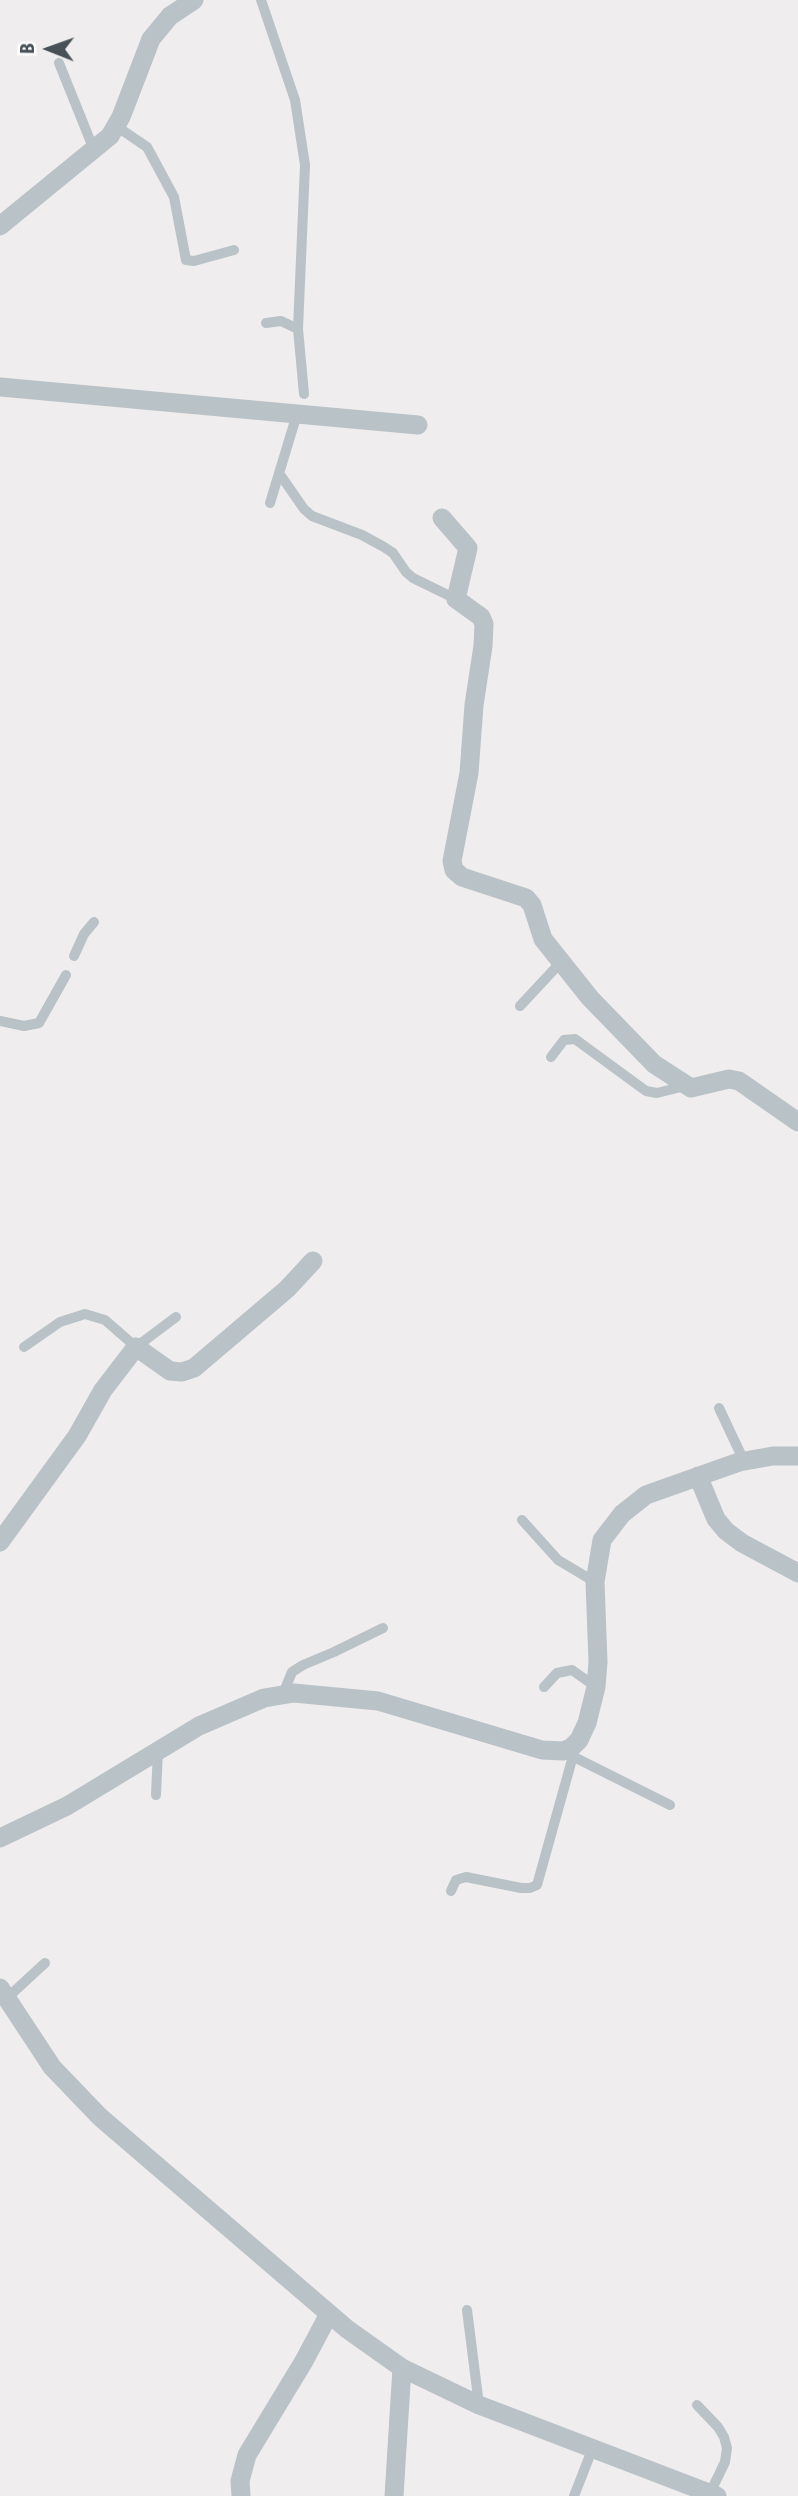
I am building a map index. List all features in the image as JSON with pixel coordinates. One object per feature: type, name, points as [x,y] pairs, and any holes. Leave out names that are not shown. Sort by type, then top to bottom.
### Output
[{"type":"street","points":[[0,226],[110,135],[151,39],[170,16],[194,0]]},
{"type":"street","points":[[0,387],[303,406],[418,425]]},
{"type":"street","points":[[442,517],[468,545],[456,599],[481,617],[484,629],[469,773],[452,866],[462,877],[526,898],[532,905],[543,939],[590,998],[654,1064],[685,1086],[698,1088],[729,1079],[739,1081],[798,1122]]},
{"type":"street","points":[[0,1542],[77,1436],[103,1390],[136,1347],[170,1371],[182,1372],[194,1368],[287,1289],[313,1261]]},
{"type":"street","points":[[0,1838],[67,1806],[199,1726],[264,1698],[294,1693],[378,1701],[542,1750],[568,1754],[587,1723],[596,1688],[598,1662],[595,1582],[602,1540],[622,1514],[646,1495],[698,1476],[744,1461],[798,1455]]},
{"type":"street","points":[[698,1476],[716,1519],[726,1531],[741,1543],[798,1573]]},
{"type":"street","points":[[3,1993],[52,2067],[100,2117],[347,2329],[402,2368],[479,2405],[713,2495]]},
{"type":"street","points":[[241,2496],[240,2481],[247,2455],[329,2314]]},
{"type":"street","points":[[394,2496],[402,2368]]},
{"type":"lane","points":[[261,0],[295,100],[305,165],[298,329],[303,406],[270,503]]},
{"type":"lane","points":[[59,62],[94,150]]},
{"type":"lane","points":[[116,126],[147,147],[174,197],[186,260],[194,261],[234,250]]},
{"type":"lane","points":[[266,323],[281,321],[298,329]]},
{"type":"lane","points":[[279,473],[312,516],[362,535],[384,547],[393,553],[413,578],[456,599]]},
{"type":"lane","points":[[74,956],[93,922]]},
{"type":"lane","points":[[520,1006],[561,962]]},
{"type":"lane","points":[[0,1021],[24,1027],[39,1023],[66,975]]},
{"type":"lane","points":[[551,1057],[564,1040],[575,1040],[646,1091],[657,1093],[685,1086]]},
{"type":"lane","points":[[24,1347],[60,1322],[85,1314],[105,1320],[136,1347],[176,1317]]},
{"type":"lane","points":[[719,1408],[744,1461]]},
{"type":"lane","points":[[522,1520],[558,1560],[595,1582]]},
{"type":"lane","points":[[282,1695],[292,1672],[383,1628]]},
{"type":"lane","points":[[544,1687],[557,1674],[572,1670],[596,1688]]},
{"type":"lane","points":[[156,1795],[158,1750]]},
{"type":"lane","points":[[451,1891],[456,1881],[466,1877],[521,1888],[537,1885],[568,1754],[670,1805]]},
{"type":"lane","points":[[3,1993],[45,1963]]},
{"type":"lane","points":[[467,2310],[479,2405]]},
{"type":"lane","points":[[696,2405],[718,2427],[727,2448],[726,2462],[713,2495]]},
{"type":"lane","points":[[573,2496],[592,2449]]}]
